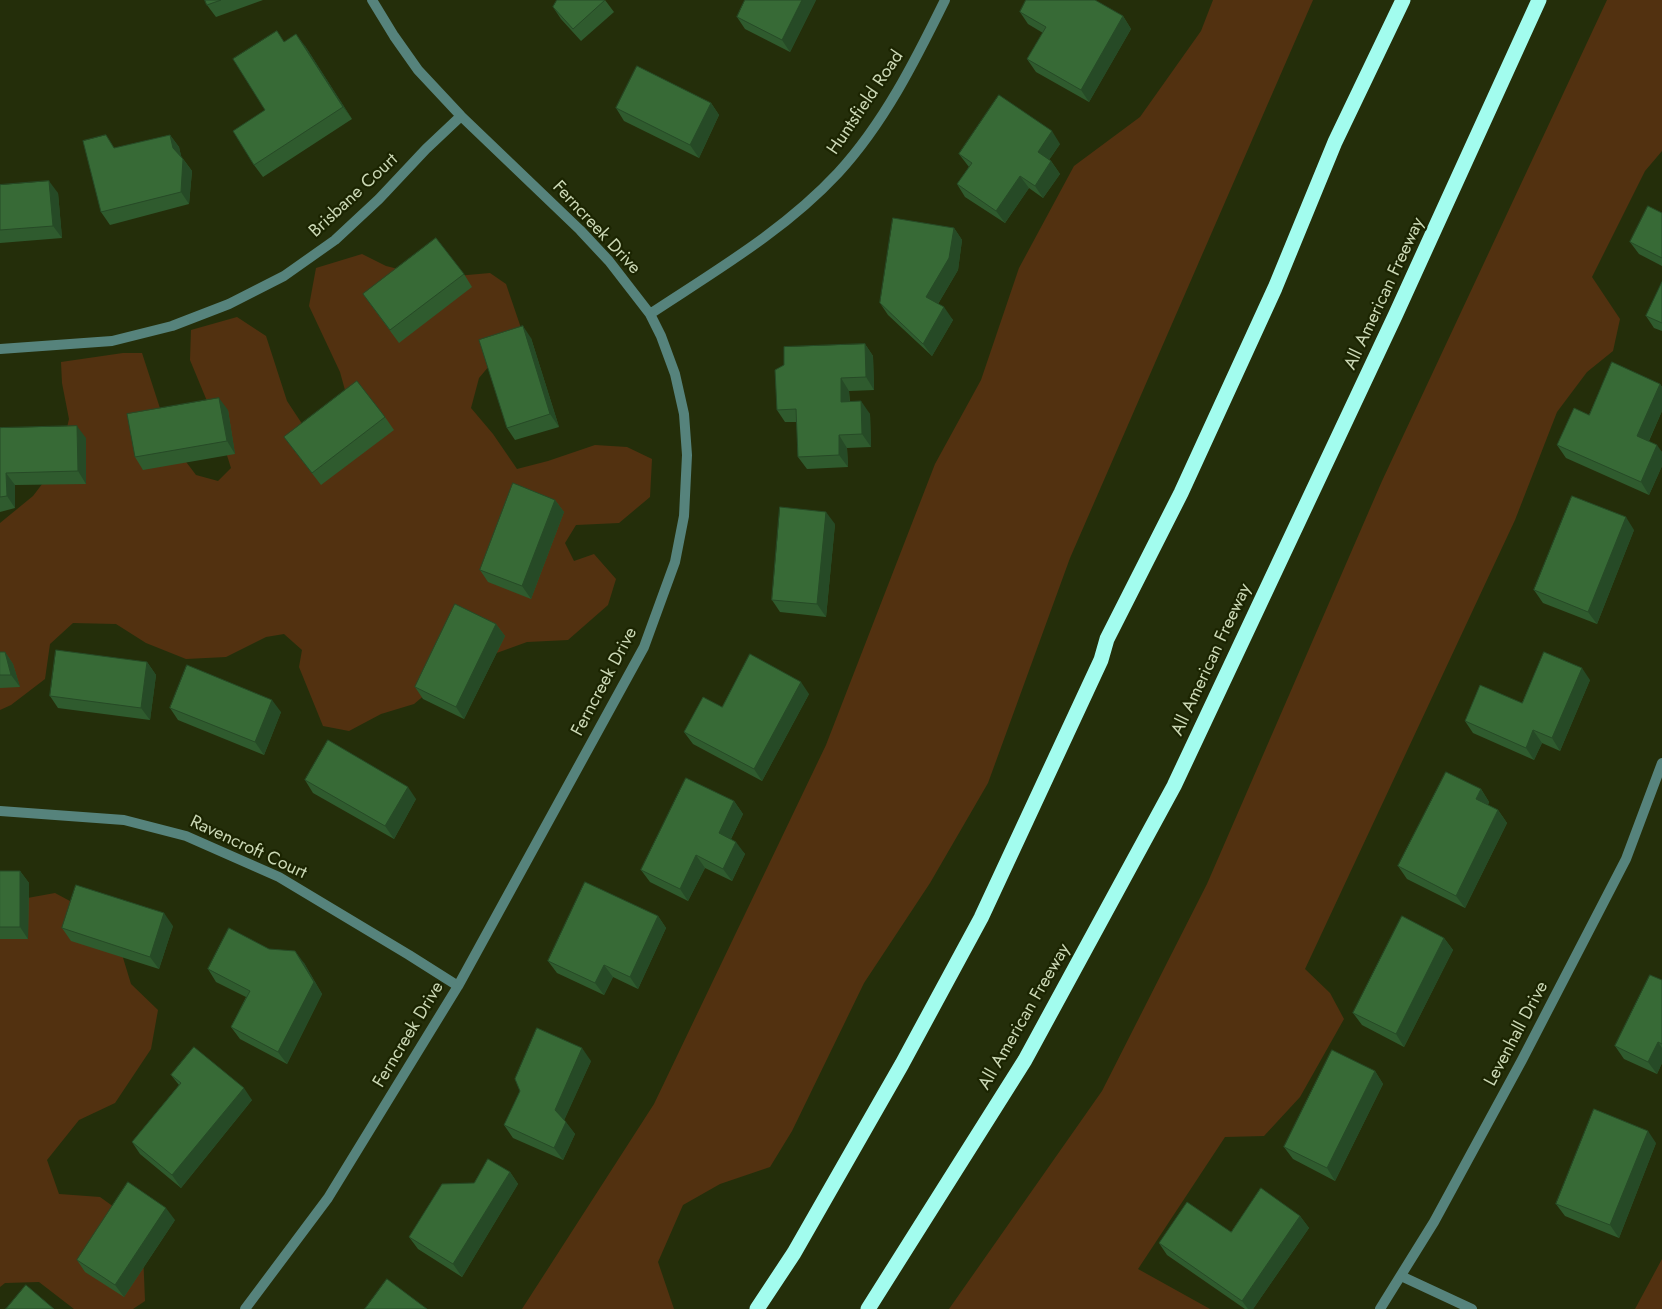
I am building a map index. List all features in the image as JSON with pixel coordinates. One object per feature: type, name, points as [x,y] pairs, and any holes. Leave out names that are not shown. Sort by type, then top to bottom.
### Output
[{"type":"highway","points":[[757,1309],[794,1252],[902,1064],[981,918],[1101,660],[1108,639],[1181,492],[1271,297],[1335,142],[1402,0]]},
{"type":"highway","name":"All American Freeway","points":[[868,1309],[1025,1060],[1174,786],[1395,316],[1539,0]]},
{"type":"street","name":"Ferncreek Drive","points":[[245,1309],[328,1198],[458,986],[644,647],[675,562],[684,516],[688,455],[684,414],[675,374],[661,336],[650,314],[604,254],[462,116],[418,70],[372,0]]},
{"type":"street","name":"Huntsfield Road","points":[[650,314],[777,229],[838,174],[864,142],[898,91],[945,0]]},
{"type":"street","name":"Brisbane Court","points":[[0,349],[112,341],[172,326],[229,304],[284,276],[335,240],[379,199],[426,149],[462,116]]},
{"type":"street","name":"Levenhall Drive","points":[[1380,1309],[1434,1222],[1518,1068],[1626,859],[1662,763]]},
{"type":"street","name":"Ravencroft Court","points":[[0,811],[124,820],[186,836],[280,878],[458,986]]},
{"type":"street","points":[[1401,1276],[1472,1309]]},
{"type":"shaded area","points":[[1213,0],[1313,0],[1070,558],[988,783],[930,883],[864,983],[792,1131],[770,1167],[720,1184],[683,1205],[658,1262],[674,1309],[522,1309],[654,1104],[826,745],[935,464],[981,380],[1019,268],[1074,166],[1140,117],[1201,31]]},
{"type":"shaded area","points":[[1607,0],[1662,0],[1662,151],[1645,171],[1592,277],[1620,319],[1613,351],[1587,372],[1557,412],[1515,520],[1305,969],[1330,993],[1344,1019],[1300,1097],[1264,1136],[1225,1137],[1138,1269],[1210,1309],[949,1309],[1102,1091],[1207,884],[1382,481]]},
{"type":"shaded area","points":[[362,254],[386,266],[434,278],[490,273],[506,284],[521,328],[479,378],[471,408],[493,434],[517,469],[595,445],[627,447],[652,459],[650,497],[619,523],[576,525],[565,543],[574,561],[594,554],[616,579],[608,605],[568,640],[527,642],[458,667],[414,704],[381,714],[349,731],[323,726],[299,667],[302,650],[284,634],[266,637],[226,657],[186,659],[146,643],[116,624],[73,623],[50,644],[45,679],[11,705],[0,710],[0,523],[33,496],[59,462],[69,419],[62,383],[61,362],[123,353],[142,353],[171,442],[196,475],[218,481],[231,468],[219,430],[190,360],[191,330],[237,317],[266,336],[287,401],[314,442],[353,419],[340,372],[309,306],[316,268]]},
{"type":"shaded area","points":[[55,893],[96,915],[117,938],[131,984],[158,1010],[151,1049],[115,1103],[79,1120],[47,1160],[59,1194],[100,1197],[142,1227],[145,1301],[133,1309],[74,1309],[39,1282],[5,1283],[0,1287],[0,903]]},
{"type":"shaded area","points":[[1662,1259],[1662,1309],[1635,1309]]},
{"type":"building","points":[[205,0],[221,0],[207,5]]},
{"type":"building","points":[[557,0],[605,0],[573,29],[553,7]]},
{"type":"building","points":[[745,0],[802,0],[782,40],[737,17]]},
{"type":"building","points":[[1026,0],[1095,0],[1123,16],[1081,90],[1027,59],[1046,27],[1020,12]]},
{"type":"building","points":[[277,31],[284,42],[296,34],[343,107],[254,165],[233,131],[265,110],[233,59]]},
{"type":"building","points":[[637,66],[711,103],[690,145],[616,108]]},
{"type":"building","points":[[999,95],[1052,131],[1038,152],[1051,161],[1035,186],[1020,176],[996,211],[957,184],[972,163],[959,154]]},
{"type":"building","points":[[106,135],[114,148],[170,135],[173,148],[183,159],[181,192],[101,212],[83,141]]},
{"type":"building","points":[[49,181],[53,226],[0,230],[0,185]]},
{"type":"building","points":[[1648,206],[1662,213],[1662,258],[1630,242]]},
{"type":"building","points":[[893,218],[954,228],[949,258],[926,297],[944,307],[923,344],[880,303]]},
{"type":"building","points":[[436,238],[464,274],[390,330],[363,294]]},
{"type":"building","points":[[1662,282],[1662,323],[1646,316]]},
{"type":"building","points":[[523,326],[550,414],[507,428],[479,340]]},
{"type":"building","points":[[865,344],[866,377],[841,378],[841,402],[861,401],[862,434],[839,435],[839,455],[798,457],[796,409],[777,410],[775,370],[784,365],[784,347]]},
{"type":"building","points":[[1612,362],[1660,384],[1637,436],[1657,445],[1641,482],[1557,445],[1574,408],[1589,415]]},
{"type":"building","points":[[357,381],[385,417],[312,473],[284,437]]},
{"type":"building","points":[[219,398],[227,441],[135,457],[127,414]]},
{"type":"building","points":[[77,426],[78,471],[6,473],[7,496],[0,497],[0,428]]},
{"type":"building","points":[[513,483],[555,500],[522,586],[480,570]]},
{"type":"building","points":[[1572,496],[1626,517],[1588,612],[1534,590]]},
{"type":"building","points":[[780,507],[826,512],[817,604],[772,600]]},
{"type":"building","points":[[455,604],[496,624],[456,707],[415,687]]},
{"type":"building","points":[[56,650],[147,662],[141,708],[50,696]]},
{"type":"building","points":[[0,652],[5,652],[11,675],[0,675]]},
{"type":"building","points":[[1544,652],[1582,668],[1552,738],[1533,730],[1526,748],[1465,721],[1480,685],[1522,703]]},
{"type":"building","points":[[750,654],[801,682],[754,769],[684,732],[703,697],[722,707]]},
{"type":"building","points":[[187,665],[272,700],[255,742],[170,708]]},
{"type":"building","points":[[328,740],[408,787],[385,826],[305,780]]},
{"type":"building","points":[[1446,772],[1481,789],[1476,799],[1498,810],[1456,896],[1398,866]]},
{"type":"building","points":[[686,778],[734,801],[719,833],[736,842],[723,869],[696,855],[680,889],[641,870]]},
{"type":"building","points":[[0,871],[20,871],[20,927],[0,927]]},
{"type":"building","points":[[585,882],[658,916],[630,977],[604,965],[595,983],[548,961]]},
{"type":"building","points":[[76,885],[164,913],[150,957],[62,928]]},
{"type":"building","points":[[1402,916],[1444,938],[1396,1034],[1353,1013]]},
{"type":"building","points":[[229,928],[269,949],[295,951],[314,982],[278,1052],[231,1027],[250,991],[208,969]]},
{"type":"building","points":[[1650,975],[1662,980],[1662,1044],[1658,1042],[1648,1062],[1615,1046]]},
{"type":"building","points":[[537,1028],[582,1048],[555,1110],[566,1122],[554,1148],[504,1125],[520,1091],[515,1079]]},
{"type":"building","points":[[194,1047],[244,1088],[172,1175],[132,1142],[181,1083],[171,1075]]},
{"type":"building","points":[[1332,1050],[1375,1071],[1327,1168],[1284,1147]]},
{"type":"building","points":[[1594,1109],[1648,1131],[1610,1225],[1556,1204]]},
{"type":"building","points":[[488,1159],[510,1172],[453,1264],[409,1237],[442,1184],[474,1183]]},
{"type":"building","points":[[128,1182],[166,1208],[115,1285],[77,1260]]},
{"type":"building","points":[[1261,1188],[1300,1216],[1242,1301],[1159,1243],[1187,1202],[1231,1232]]},
{"type":"building","points":[[387,1279],[427,1309],[365,1309]]},
{"type":"building","points":[[26,1285],[54,1309],[6,1309]]}]
